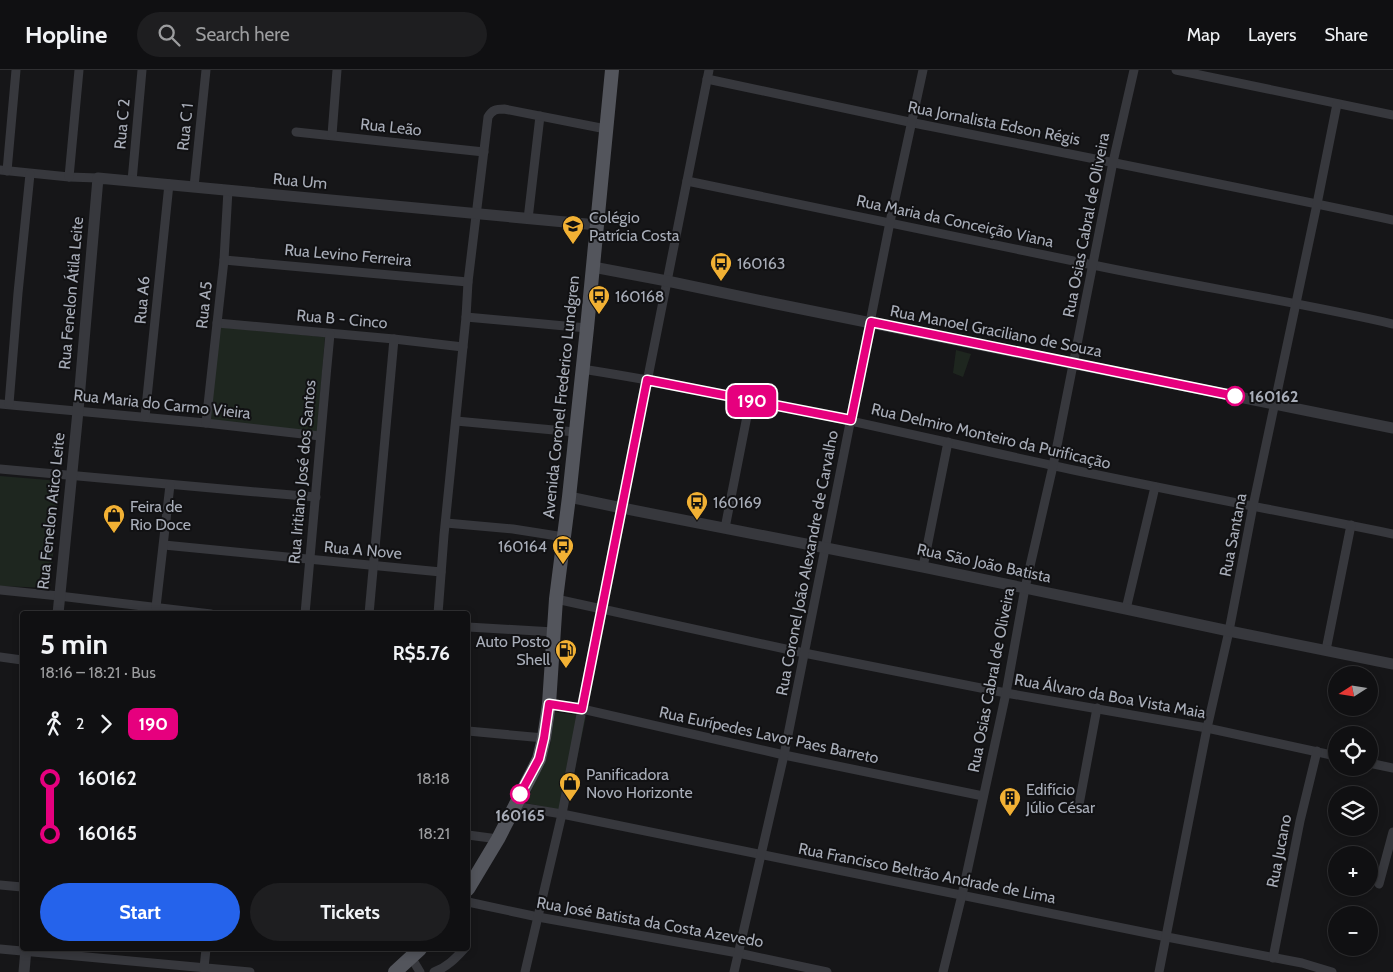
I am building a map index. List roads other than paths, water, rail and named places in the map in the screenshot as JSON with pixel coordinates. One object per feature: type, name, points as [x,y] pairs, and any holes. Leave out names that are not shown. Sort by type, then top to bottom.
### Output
[{"type":"main road","name":"Avenida Coronel Frederico Lundgren","points":[[470,886],[498,839],[539,759],[544,738],[549,704],[556,599],[587,328],[612,70]]},
{"type":"main road","points":[[395,972],[414,952]]},
{"type":"street","points":[[4,171],[16,70]]},
{"type":"street","points":[[69,177],[79,70]]},
{"type":"street","name":"Rua C 2","points":[[132,181],[142,70]]},
{"type":"street","name":"Rua C 1","points":[[194,187],[206,70]]},
{"type":"street","points":[[332,135],[337,70]]},
{"type":"street","name":"Rua Coronel João Alexandre de Carvalho","points":[[734,972],[784,755],[890,222],[923,70]]},
{"type":"street","name":"Rua Osias Cabral de Oliveira","points":[[943,972],[962,895],[1006,693],[1025,588],[1053,466],[1113,162],[1134,70]]},
{"type":"street","points":[[1176,70],[1393,115]]},
{"type":"street","points":[[524,972],[562,814],[708,74]]},
{"type":"street","name":"Rua Jornalista Edson Régis","points":[[708,74],[913,122],[1393,220]]},
{"type":"street","name":"Rua Santana","points":[[1160,972],[1207,728],[1229,631],[1253,506],[1337,104]]},
{"type":"street","points":[[438,611],[468,282],[488,117],[490,112],[496,109],[504,109],[606,129]]},
{"type":"street","points":[[528,219],[540,116]]},
{"type":"street","name":"Rua Leão","points":[[296,132],[484,152]]},
{"type":"street","name":"Rua Um","points":[[4,171],[169,184],[597,225]]},
{"type":"street","points":[[4,404],[30,174]]},
{"type":"street","name":"Rua Fenelon Átila Leite","points":[[78,411],[98,178]]},
{"type":"street","name":"Rua Maria da Conceição Viana","points":[[687,180],[1093,265],[1296,303],[1393,324]]},
{"type":"street","name":"Rua A6","points":[[145,417],[169,184]]},
{"type":"street","name":"Rua A5","points":[[206,423],[224,260],[228,190]]},
{"type":"street","name":"Rua Levino Ferreira","points":[[224,260],[468,282]]},
{"type":"street","name":"Rua Manoel Graciliano de Souza","points":[[593,267],[1393,428]]},
{"type":"street","points":[[466,317],[587,328]]},
{"type":"street","name":"Rua B - Cinco","points":[[217,323],[463,347]]},
{"type":"street","name":"Rua Iritiano José dos Santos","points":[[305,611],[330,334]]},
{"type":"street","points":[[368,611],[394,339]]},
{"type":"street","name":"Rua Delmiro Monteiro da Purificação","points":[[582,368],[851,420],[1053,466],[1393,534]]},
{"type":"street","points":[[725,528],[750,401]]},
{"type":"street","name":"Rua Maria do Carmo Vieira","points":[[4,404],[320,436]]},
{"type":"street","name":"Rua Fenelon Atico Leite","points":[[58,611],[78,411]]},
{"type":"street","points":[[456,421],[575,432]]},
{"type":"street","points":[[923,568],[948,442]]},
{"type":"street","points":[[0,469],[316,496]]},
{"type":"street","points":[[156,607],[170,484]]},
{"type":"street","points":[[1126,609],[1155,487]]},
{"type":"street","name":"Rua São João Batista","points":[[569,496],[1393,664]]},
{"type":"street","points":[[446,523],[513,529],[564,537]]},
{"type":"street","points":[[1326,650],[1351,525]]},
{"type":"street","name":"Rua A Nove","points":[[164,546],[441,572]]},
{"type":"street","points":[[0,590],[187,611]]},
{"type":"street","name":"Rua Álvaro da Boa Vista Maia","points":[[556,599],[804,653],[1006,693],[1207,728],[1328,754]]},
{"type":"street","points":[[470,627],[554,632]]},
{"type":"street","points":[[0,658],[20,660]]},
{"type":"street","name":"Rua Eurípedes Lavor Paes Barreto","points":[[549,704],[582,709],[784,755],[983,796]]},
{"type":"street","points":[[1078,810],[1097,708]]},
{"type":"street","points":[[470,731],[544,738]]},
{"type":"street","name":"Rua Jucano","points":[[1273,958],[1300,821],[1317,752]]},
{"type":"street","points":[[1378,765],[1393,768]]},
{"type":"street","name":"Rua Francisco Beltrão Andrade de Lima","points":[[514,806],[562,814],[1302,963],[1332,972]]},
{"type":"street","points":[[1379,884],[1393,832]]},
{"type":"street","points":[[470,835],[498,839]]},
{"type":"street","points":[[0,885],[20,887]]},
{"type":"street","name":"Rua José Batista da Costa Azevedo","points":[[470,902],[828,972]]},
{"type":"street","points":[[0,949],[20,950]]},
{"type":"street","points":[[24,972],[26,951]]},
{"type":"street","points":[[33,951],[150,968],[204,968],[250,972]]},
{"type":"street","points":[[204,968],[206,951]]},
{"type":"street","points":[[434,972],[452,961],[462,951]]},
{"type":"street","points":[[414,952],[420,972]]},
{"type":"place","name":"Colégio Patrícia Costa","points":[[573,245]]},
{"type":"place","name":"160163","points":[[721,282]]},
{"type":"place","name":"160168","points":[[599,315]]},
{"type":"place","name":"160162","points":[[1235,396]]},
{"type":"place","name":"160169","points":[[697,521]]},
{"type":"place","name":"Feira de Rio Doce","points":[[114,534]]},
{"type":"place","name":"160164","points":[[563,565]]},
{"type":"place","name":"Auto Posto Shell","points":[[566,669]]},
{"type":"place","name":"160165","points":[[520,794]]},
{"type":"place","name":"Panificadora Novo Horizonte","points":[[570,802]]},
{"type":"place","name":"Edifício Júlio César","points":[[1010,817]]}]
